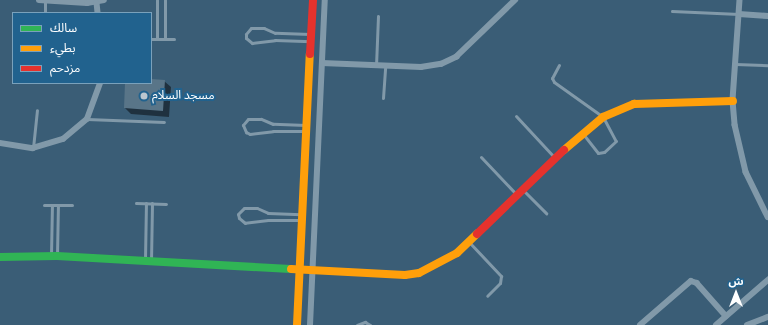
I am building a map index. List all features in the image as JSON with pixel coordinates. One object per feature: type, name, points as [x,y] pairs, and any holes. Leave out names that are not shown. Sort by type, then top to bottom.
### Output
[{"type":"street","points":[[42,1],[97,2],[104,0]]},
{"type":"street","points":[[297,325],[314,0]]},
{"type":"street","points":[[310,325],[325,0]]},
{"type":"street","points":[[322,63],[425,67],[450,60],[487,29],[514,0]]},
{"type":"street","points":[[740,0],[733,101],[737,137],[746,172],[768,217]]},
{"type":"street","points":[[97,2],[98,12]]},
{"type":"street","points":[[739,14],[768,16]]},
{"type":"street","points":[[0,143],[33,148],[63,139],[87,119],[100,84]]},
{"type":"street","points":[[0,257],[54,256],[148,263],[313,271],[405,275],[419,273],[445,262],[468,242],[582,133],[618,108],[640,103],[733,101]]},
{"type":"street","points":[[716,325],[768,280]]},
{"type":"street","points":[[640,325],[691,282],[697,283],[726,316]]},
{"type":"street","points":[[747,325],[768,317]]},
{"type":"lane","points":[[157,0],[157,39]]},
{"type":"lane","points":[[165,0],[165,39]]},
{"type":"lane","points":[[42,1],[45,12]]},
{"type":"lane","points":[[672,11],[739,14]]},
{"type":"lane","points":[[376,66],[378,16]]},
{"type":"lane","points":[[251,28],[264,28],[275,33],[312,38],[252,43],[246,38],[246,34],[251,28]]},
{"type":"lane","points":[[152,39],[174,39]]},
{"type":"lane","points":[[735,64],[768,65]]},
{"type":"lane","points":[[559,65],[552,78],[554,82],[603,117],[615,136],[616,143],[604,152],[598,152],[582,133]]},
{"type":"lane","points":[[383,98],[385,66]]},
{"type":"lane","points":[[33,148],[37,110]]},
{"type":"lane","points":[[516,116],[556,159]]},
{"type":"lane","points":[[87,119],[164,122]]},
{"type":"lane","points":[[248,119],[261,119],[273,124],[307,128],[272,130],[250,134],[246,132],[243,125],[248,119]]},
{"type":"lane","points":[[481,158],[520,193],[546,213]]},
{"type":"lane","points":[[136,203],[166,204]]},
{"type":"lane","points":[[146,203],[148,263]]},
{"type":"lane","points":[[148,263],[152,203]]},
{"type":"lane","points":[[44,205],[72,205]]},
{"type":"lane","points":[[52,205],[54,256]]},
{"type":"lane","points":[[54,256],[58,205]]},
{"type":"lane","points":[[244,208],[257,208],[270,213],[303,217],[245,223],[241,221],[238,214],[244,208]]},
{"type":"lane","points":[[468,242],[501,276],[500,283],[487,296]]},
{"type":"lane","points":[[357,325],[365,322],[370,325]]},
{"type":"building","name":"مسجد السلام","points":[[152,79],[165,80],[163,111],[124,108],[125,84],[152,84]]},
{"type":"traffic: fast","points":[[0,257],[57,256],[291,269]]},
{"type":"traffic: slow","points":[[297,325],[310,54]]},
{"type":"traffic: slow","points":[[564,150],[603,117],[634,104],[733,101]]},
{"type":"traffic: slow","points":[[291,269],[405,275],[419,273],[457,253],[477,234]]},
{"type":"traffic: jam","points":[[310,54],[313,0]]},
{"type":"traffic: jam","points":[[477,234],[564,150]]},
{"type":"place","name":"مسجد السلام","points":[[144,96]]}]
